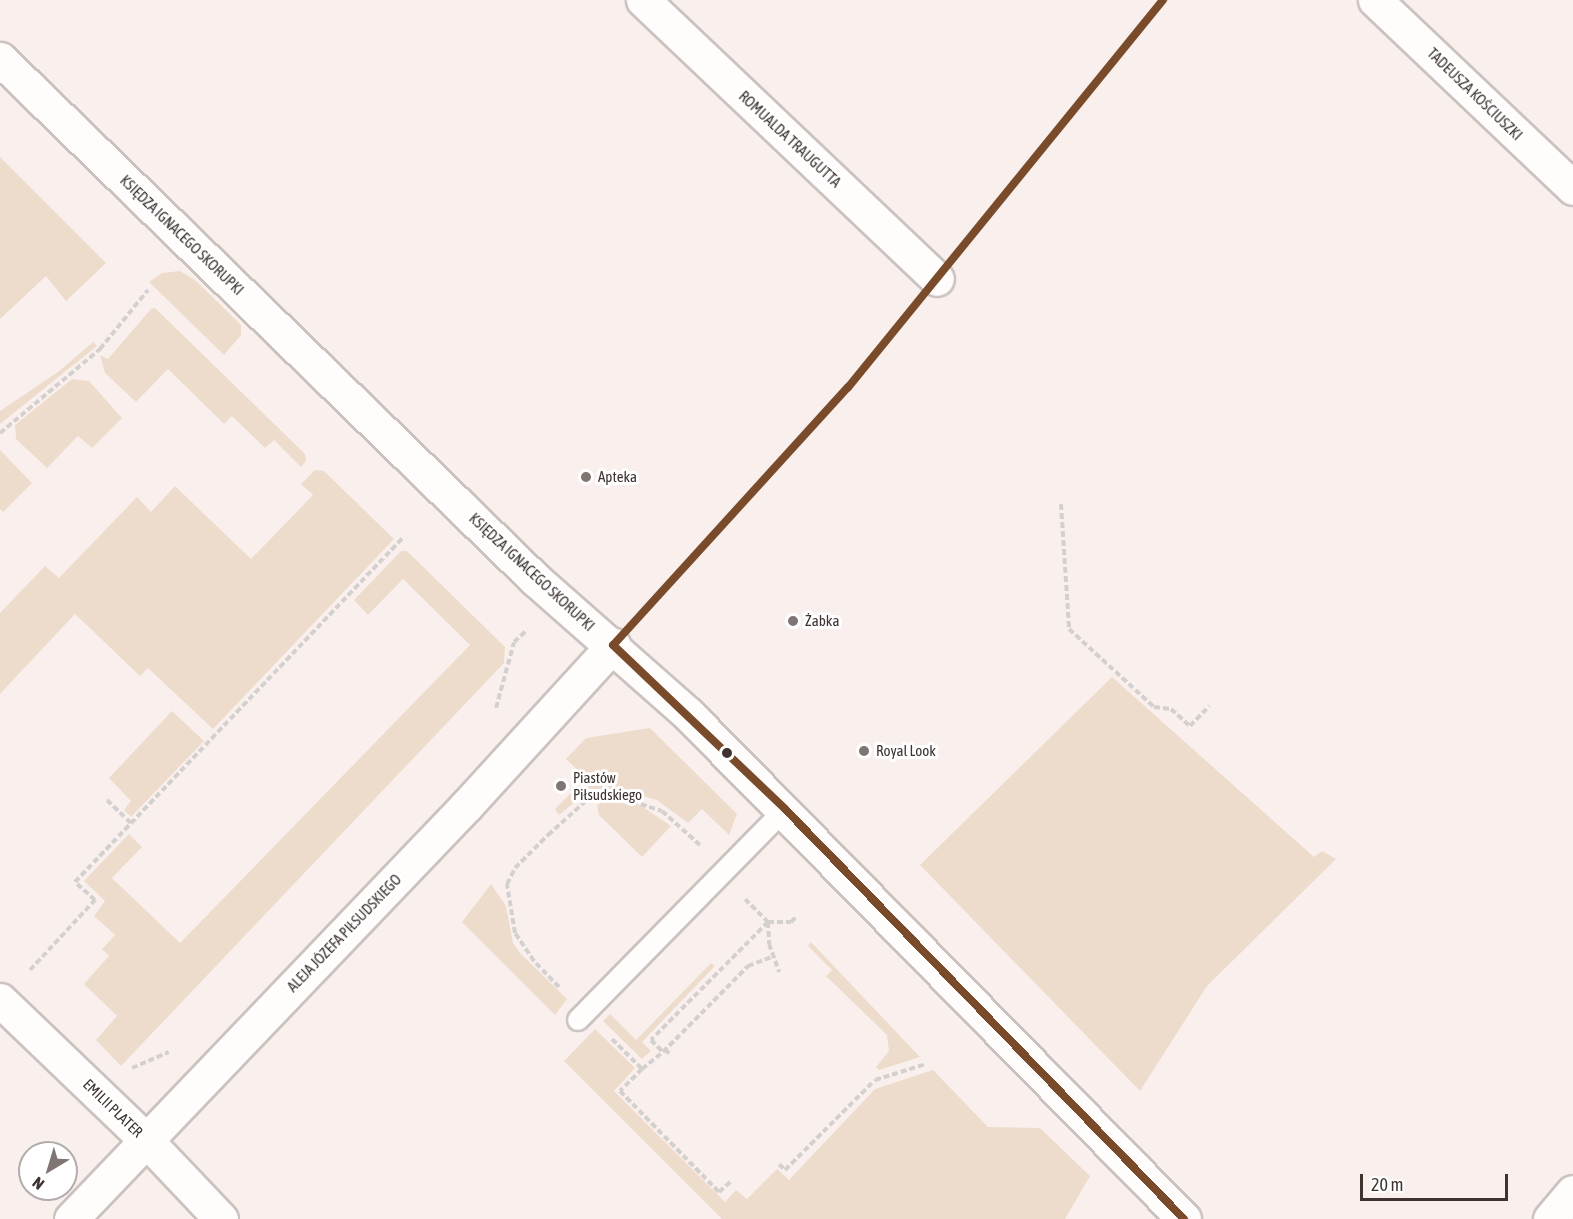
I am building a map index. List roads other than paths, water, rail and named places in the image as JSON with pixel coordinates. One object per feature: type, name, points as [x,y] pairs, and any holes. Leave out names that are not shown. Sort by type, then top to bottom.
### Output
[{"type":"street","name":"ROMUALDA TRAUGUTTA","points":[[643,0],[937,279]]},
{"type":"street","name":"TADEUSZA KOŚCIUSZKI","points":[[1375,0],[1573,189]]},
{"type":"street","name":"KSIĘDZA IGNACEGO SKORUPKI","points":[[0,59],[535,579],[579,621],[613,645],[785,809],[1184,1219]]},
{"type":"street","name":"ALEJA JÓZEFA PIŁSUDSKIEGO","points":[[71,1219],[466,805],[613,645]]},
{"type":"street","name":"EMILII PLATER","points":[[1,1001],[146,1140],[221,1219]]},
{"type":"street","points":[[1550,1219],[1573,1192]]},
{"type":"lane","points":[[578,1020],[785,809]]},
{"type":"place","name":"Apteka","points":[[586,477]]},
{"type":"place","name":"Żabka","points":[[793,621]]},
{"type":"place","name":"Royal Look","points":[[864,751]]},
{"type":"place","name":"Piastów Piłsudskiego","points":[[561,786]]}]
